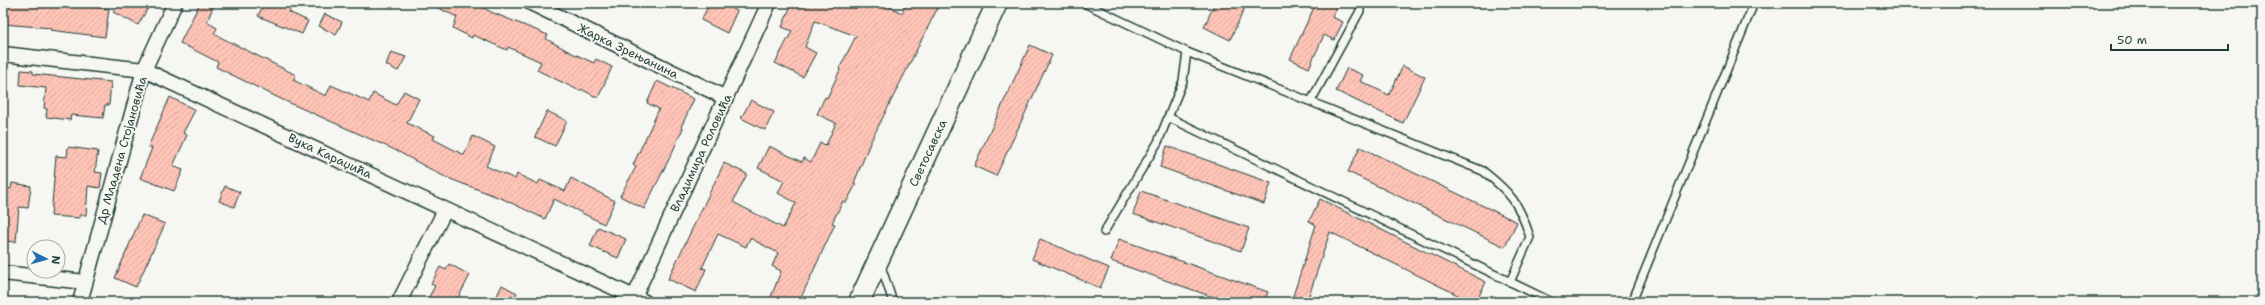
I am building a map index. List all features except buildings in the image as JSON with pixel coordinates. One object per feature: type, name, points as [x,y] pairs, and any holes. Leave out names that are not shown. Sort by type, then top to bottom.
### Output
[{"type":"main road","name":"Светосавска","points":[[859,302],[997,3]]},
{"type":"street","name":"Др Младена Стојановића","points":[[80,302],[144,70],[175,3]]},
{"type":"street","name":"Жарка Зрењанина","points":[[531,3],[726,98]]},
{"type":"street","name":"Владимира Роловића","points":[[637,300],[769,3]]},
{"type":"street","name":"Вука Караџића","points":[[3,54],[144,70],[637,300]]},
{"type":"street","points":[[399,302],[445,210]]},
{"type":"street","points":[[3,273],[85,282]]},
{"type":"lane","points":[[1084,3],[1187,52],[1483,170],[1506,188],[1521,210],[1530,237],[1510,282]]},
{"type":"lane","points":[[1311,101],[1360,11],[1360,3]]},
{"type":"lane","points":[[1632,302],[1754,3]]},
{"type":"lane","points":[[1104,232],[1158,142],[1183,81],[1187,52]]},
{"type":"lane","points":[[1168,117],[1552,302]]},
{"type":"lane","points":[[879,260],[893,302]]}]
